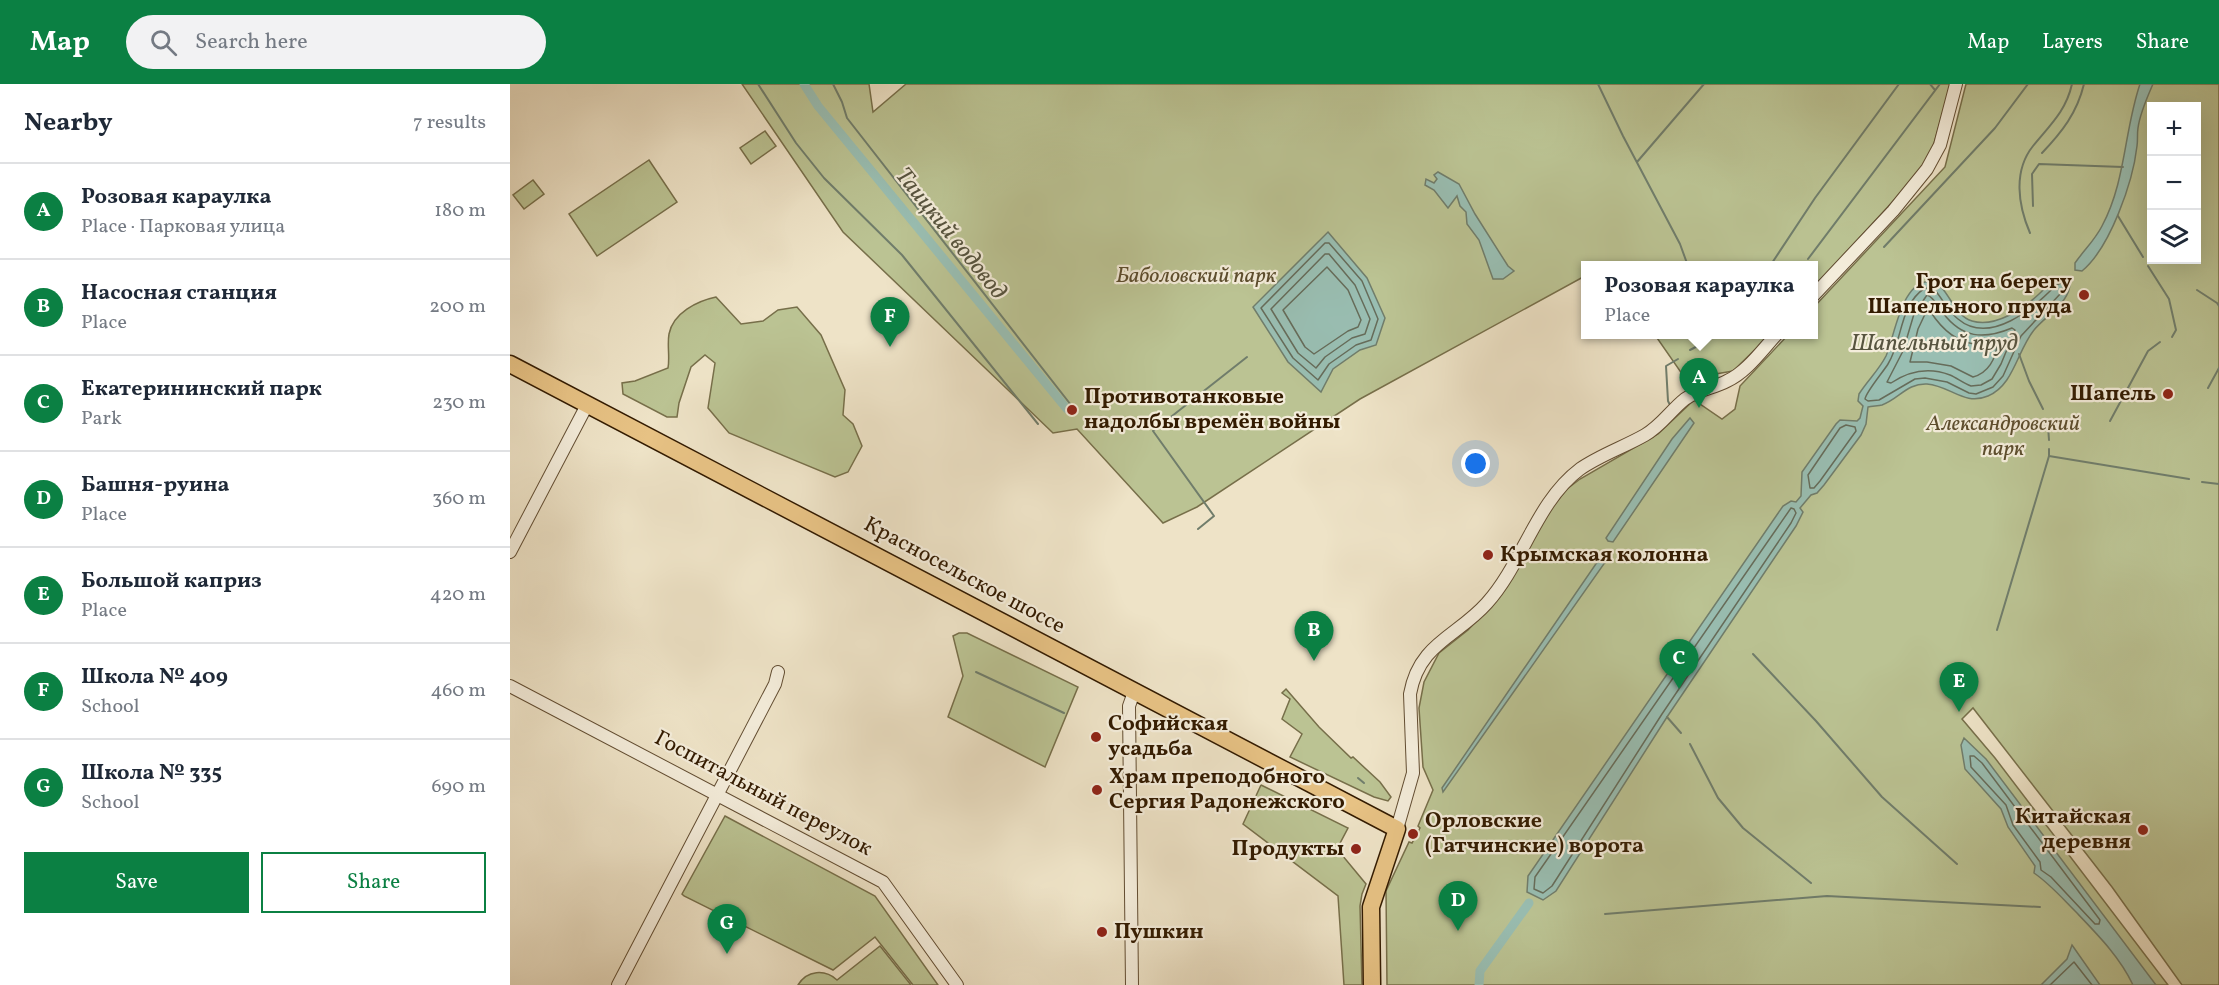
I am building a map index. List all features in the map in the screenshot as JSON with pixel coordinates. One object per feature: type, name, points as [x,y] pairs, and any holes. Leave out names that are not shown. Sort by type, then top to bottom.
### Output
[{"type":"main road","name":"Красносельское шоссе","points":[[510,364],[1397,829]]},
{"type":"main road","points":[[1372,985],[1371,907],[1397,829]]},
{"type":"street","points":[[1818,291],[1893,211],[1927,170],[1940,145],[1956,84]]},
{"type":"street","points":[[1397,829],[1413,773],[1410,694],[1414,677],[1424,659],[1436,644],[1474,616],[1487,603],[1556,495],[1570,478],[1581,469],[1656,428],[1685,399],[1730,380],[1772,339]]},
{"type":"street","points":[[510,552],[587,405]]},
{"type":"street","points":[[618,985],[775,684],[778,672]]},
{"type":"street","name":"Госпитальный переулок","points":[[510,686],[883,882],[957,985]]},
{"type":"street","points":[[1132,985],[1129,706],[1134,692]]},
{"type":"green space","name":"Баболовский парк","points":[[742,84],[869,84],[873,112],[906,84],[1951,84],[1933,147],[1920,172],[1818,283],[1818,261],[1581,261],[1581,278],[1360,399],[1197,507],[1163,523],[1077,429],[1053,433],[843,232]]},
{"type":"green space","name":"Александровский парк","points":[[1966,84],[2219,84],[2219,985],[2182,985],[2112,887],[1973,708],[1962,719],[1995,758],[2168,985],[1387,985],[1386,891],[1409,842],[1412,843],[1420,828],[1418,826],[1433,790],[1423,767],[1419,708],[1424,682],[1439,653],[1468,630],[1503,592],[1548,512],[1567,489],[1580,479],[1658,434],[1694,400],[1722,419],[1735,409],[1740,386],[1784,339],[1818,339],[1818,303],[1945,167]]},
{"type":"green space","points":[[765,131],[776,146],[751,164],[740,148]]},
{"type":"green space","points":[[649,160],[677,202],[597,256],[569,214]]},
{"type":"green space","points":[[533,180],[544,194],[524,209],[513,195]]},
{"type":"green space","points":[[716,297],[741,324],[763,321],[778,310],[797,307],[821,335],[845,390],[843,415],[853,424],[862,446],[848,472],[835,477],[729,433],[708,408],[715,363],[705,355],[691,367],[679,403],[677,417],[667,417],[623,394],[622,383],[635,381],[668,368],[669,334],[675,320],[694,305]]},
{"type":"green space","points":[[1658,339],[1766,339],[1733,371],[1698,377],[1689,384]]},
{"type":"green space","points":[[967,633],[1078,687],[1045,767],[948,717],[963,676],[953,636]]},
{"type":"green space","points":[[1286,689],[1319,727],[1380,782],[1391,797],[1388,801],[1374,797],[1290,757],[1302,734],[1282,719],[1290,699],[1282,693]]},
{"type":"green space","points":[[1261,785],[1348,828],[1337,849],[1366,884],[1360,906],[1362,985],[1344,985],[1338,896],[1243,824]]},
{"type":"green space","points":[[725,816],[875,896],[938,985],[913,985],[875,937],[833,970],[684,896],[682,894]]},
{"type":"green space","points":[[880,946],[911,985],[798,985],[806,976],[816,973],[827,974],[837,980]]},
{"type":"water","points":[[2140,84],[2153,84],[2140,117],[2135,161],[2119,213],[2102,247],[2092,261],[2082,271],[2075,270],[2075,263],[2099,231],[2110,209]]},
{"type":"water","points":[[1438,172],[1459,184],[1475,214],[1508,266],[1514,271],[1503,279],[1493,279],[1479,240],[1467,224],[1466,212],[1460,206],[1457,196],[1448,208],[1434,190],[1425,185],[1426,179],[1434,183],[1437,179],[1434,175]]},
{"type":"water","points":[[1328,232],[1367,278],[1385,318],[1376,345],[1360,350],[1333,369],[1321,392],[1288,362],[1253,307]]},
{"type":"water","name":"Шапельный пруд","points":[[2060,277],[2069,280],[2070,287],[2067,294],[2028,338],[2009,376],[1997,391],[1988,396],[1972,399],[1943,388],[1920,384],[1882,405],[1868,407],[1866,424],[1861,435],[1824,485],[1800,508],[1803,512],[1796,526],[1667,717],[1556,891],[1543,900],[1527,892],[1528,876],[1783,506],[1791,501],[1796,502],[1801,496],[1802,472],[1840,420],[1857,421],[1860,418],[1863,406],[1858,401],[1859,394],[1886,356],[1901,309],[1914,288],[1923,282],[1934,282],[1944,291],[1960,314],[1972,321],[1990,322],[2017,311]]},
{"type":"water","points":[[1690,418],[1694,423],[1613,542],[1608,541],[1606,538],[1672,439]]},
{"type":"water","points":[[1602,555],[1607,558],[1606,561],[1443,792],[1442,788]]},
{"type":"water","points":[[1964,738],[1986,759],[2156,985],[2133,985],[2122,965],[2100,937],[2056,891],[2034,873],[2035,866],[2008,827],[2001,809],[1965,769],[1961,745]]},
{"type":"water","points":[[2072,945],[2100,985],[2041,985],[2067,959]]},
{"type":"waterway","points":[[758,84],[796,143],[824,178],[902,255],[1038,424]]},
{"type":"waterway","name":"Таицкий водовод","points":[[804,84],[818,106],[1067,409]]},
{"type":"waterway","points":[[833,84],[847,118],[1071,405]]},
{"type":"waterway","points":[[1598,84],[1680,244],[1686,261]]},
{"type":"waterway","points":[[1637,162],[1704,84]]},
{"type":"waterway","points":[[1773,261],[1815,198],[1899,84]]},
{"type":"waterway","points":[[1930,84],[1935,90]]},
{"type":"waterway","points":[[1808,259],[1940,84]]},
{"type":"waterway","points":[[1884,247],[1995,128],[2028,84]]},
{"type":"waterway","points":[[2030,233],[2020,200],[2022,166],[2033,146],[2062,110],[2072,84]]},
{"type":"waterway","points":[[2042,153],[2068,122],[2084,84]]},
{"type":"waterway","points":[[2033,206],[2032,174],[2039,164],[2123,167]]},
{"type":"waterway","points":[[2118,216],[2143,257]]},
{"type":"waterway","points":[[2148,266],[2169,299],[2176,330],[2172,337]]},
{"type":"waterway","points":[[2197,290],[2219,306]]},
{"type":"waterway","points":[[1690,350],[1710,339]]},
{"type":"waterway","points":[[2110,421],[2148,351],[2160,342]]},
{"type":"waterway","name":"Шапельный пруд","points":[[2019,354],[2043,409]]},
{"type":"waterway","points":[[1198,529],[1214,516],[1153,431],[1247,357]]},
{"type":"waterway","points":[[1670,405],[1666,366],[1678,359]]},
{"type":"waterway","points":[[2208,388],[2219,368]]},
{"type":"waterway","points":[[2048,426],[2049,440]]},
{"type":"waterway","points":[[1997,630],[2049,456],[2049,449]]},
{"type":"waterway","points":[[2049,456],[2189,479]]},
{"type":"waterway","points":[[2202,482],[2219,484]]},
{"type":"waterway","points":[[1753,654],[1816,721],[1882,797],[1957,864]]},
{"type":"waterway","points":[[976,672],[1064,713]]},
{"type":"waterway","points":[[1667,717],[1681,733]]},
{"type":"waterway","points":[[1690,744],[1718,798],[1743,828],[1811,883]]},
{"type":"waterway","name":"Таицкий водовод","points":[[1358,778],[1364,783]]},
{"type":"waterway","points":[[1605,914],[1827,896],[2040,907]]},
{"type":"waterway","points":[[1479,985],[1480,971],[1529,903]]},
{"type":"place","name":"Грот на берегу Шапельного пруда","points":[[2084,295]]},
{"type":"place","name":"Школа № 409","points":[[890,347]]},
{"type":"place","name":"Шапель","points":[[2168,394]]},
{"type":"place","name":"Розовая караулка","points":[[1699,408]]},
{"type":"place","name":"Противотанковые надолбы времён войны","points":[[1072,410]]},
{"type":"place","name":"Крымская колонна","points":[[1488,555]]},
{"type":"place","name":"Насосная станция","points":[[1314,661]]},
{"type":"place","name":"Екатерининский парк","points":[[1679,689]]},
{"type":"place","name":"Большой каприз","points":[[1959,712]]},
{"type":"place","name":"Софийская усадьба","points":[[1096,737]]},
{"type":"place","name":"Храм преподобного Сергия Радонежского","points":[[1097,790]]},
{"type":"place","name":"Китайская деревня","points":[[2143,830]]},
{"type":"place","name":"Орловские (Гатчинские) ворота","points":[[1413,834]]},
{"type":"place","name":"Продукты","points":[[1356,849]]},
{"type":"place","name":"Башня-руина","points":[[1458,931]]},
{"type":"place","name":"Пушкин","points":[[1102,932]]},
{"type":"place","name":"Школа № 335","points":[[727,954]]}]
